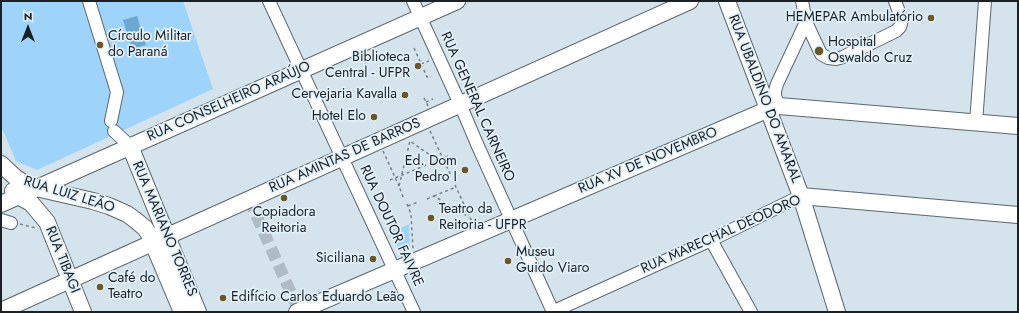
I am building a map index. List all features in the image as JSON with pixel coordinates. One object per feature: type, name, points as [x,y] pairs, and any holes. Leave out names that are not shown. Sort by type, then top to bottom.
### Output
[{"type":"main road","name":"RUA CONSELHEIRO ARAÚJO","points":[[1,204],[18,196],[47,186],[130,146],[457,1]]},
{"type":"main road","name":"RUA AMINTAS DE BARROS","points":[[1,311],[690,1]]},
{"type":"main road","name":"RUA UBALDINO DO AMARAL","points":[[727,1],[774,108],[837,312]]},
{"type":"main road","name":"RUA XV DE NOVEMBRO","points":[[303,311],[394,270],[774,108],[1018,126]]},
{"type":"main road","name":"RUA MARIANO TORRES","points":[[130,146],[152,201],[160,239],[175,295],[182,312]]},
{"type":"main road","name":"RUA LUIZ LEÃO","points":[[1,164],[16,178],[24,183],[47,186],[109,206],[128,214],[145,228],[149,234],[160,239]]},
{"type":"main road","name":"RUA LUIZ LEÃO","points":[[1,179],[18,196]]},
{"type":"main road","points":[[47,186],[46,206],[49,227]]},
{"type":"main road","name":"RUA TIBAGI","points":[[18,196],[31,203],[49,227],[83,312]]},
{"type":"main road","name":"RUA MARECHAL DEODORO","points":[[801,196],[1018,215]]},
{"type":"main road","points":[[145,228],[150,222],[152,216],[152,201]]},
{"type":"main road","name":"RUA MARIANO TORRES","points":[[160,239],[184,276],[198,312]]},
{"type":"main road","points":[[175,295],[184,276]]},
{"type":"street","points":[[89,1],[117,92],[112,126],[130,146]]},
{"type":"street","name":"RUA DOUTOR FAIVRE","points":[[269,1],[414,312]]},
{"type":"street","name":"RUA GENERAL CARNEIRO","points":[[413,1],[552,312]]},
{"type":"street","points":[[802,1],[806,22],[821,54],[828,58],[836,59],[896,32],[900,27],[902,20],[895,1]]},
{"type":"street","points":[[976,123],[985,1]]},
{"type":"street","points":[[774,108],[777,84],[806,22]]},
{"type":"street","name":"RUA MARECHAL DEODORO","points":[[552,312],[711,240],[801,196]]},
{"type":"street","points":[[711,240],[751,312]]},
{"type":"path","points":[[414,48],[427,77],[431,77]]},
{"type":"path","points":[[421,64],[426,62]]},
{"type":"path","points":[[426,102],[433,99]]},
{"type":"path","points":[[425,120],[451,176]]},
{"type":"path","points":[[399,186],[410,140],[447,167]]},
{"type":"path","points":[[378,141],[404,196]]},
{"type":"path","points":[[390,180],[448,156]]},
{"type":"path","points":[[427,199],[456,186],[477,235]]},
{"type":"path","points":[[434,196],[469,217]]},
{"type":"path","points":[[414,262],[411,214],[407,205],[418,202]]},
{"type":"path","points":[[6,221],[49,227]]},
{"type":"shaded area","name":"Círculo Militar do Paraná","points":[[1,1],[183,1],[213,89],[37,170],[16,161],[1,126]]},
{"type":"shaded area","points":[[137,16],[146,45],[132,49],[123,20]]},
{"type":"shaded area","points":[[409,224],[410,254],[402,257],[391,232]]},
{"type":"tunnel","points":[[249,199],[299,311]]},
{"type":"place","name":"HEMEPAR Ambulatório","points":[[931,18]]},
{"type":"place","name":"Círculo Militar do Paraná","points":[[100,45]]},
{"type":"place","name":"Hospital Oswaldo Cruz","points":[[819,51]]},
{"type":"place","name":"Biblioteca Central - UFPR","points":[[418,66]]},
{"type":"place","name":"Cervejaria Kavalla","points":[[405,95]]},
{"type":"place","name":"Hotel Elo","points":[[374,117]]},
{"type":"place","name":"Ed. Dom Pedro I","points":[[465,170]]},
{"type":"place","name":"Copiadora Reitoria","points":[[284,198]]},
{"type":"place","name":"Teatro da Reitoria - UFPR","points":[[431,218]]},
{"type":"place","name":"Siciliana","points":[[373,259]]},
{"type":"place","name":"Museu Guido Viaro","points":[[508,261]]},
{"type":"place","name":"Café do Teatro","points":[[100,287]]},
{"type":"place","name":"Edifício Carlos Eduardo Leão","points":[[223,298]]}]
